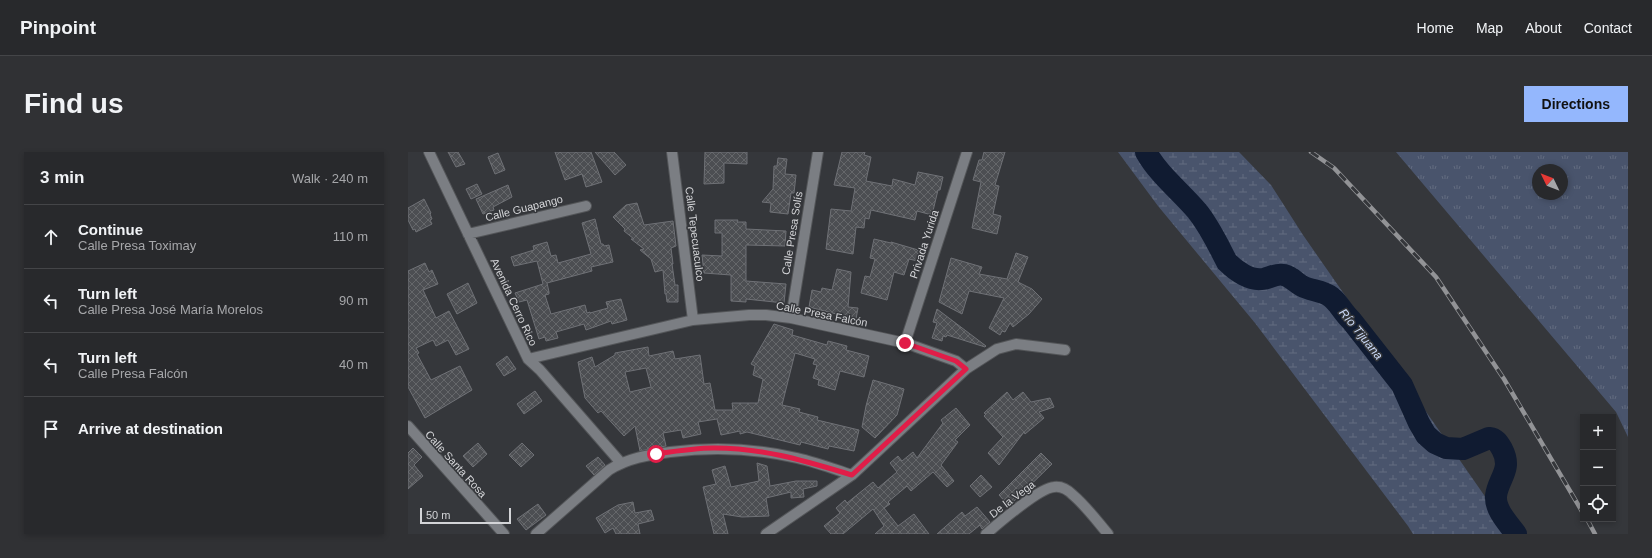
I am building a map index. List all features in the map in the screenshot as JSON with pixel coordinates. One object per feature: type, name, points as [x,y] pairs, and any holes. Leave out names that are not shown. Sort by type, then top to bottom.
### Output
[{"type":"street","name":"Avenida Cerro Rico","points":[[429,152],[528,359],[540,370],[621,463]]},
{"type":"street","name":"Calle Tepecuaculco","points":[[672,152],[693,320]]},
{"type":"street","name":"Calle Presa Solís","points":[[791,318],[818,152]]},
{"type":"street","name":"Privada Yurida","points":[[905,343],[967,152]]},
{"type":"street","name":"Calle Guapango","points":[[468,234],[586,206]]},
{"type":"street","name":"Calle Presa Falcón","points":[[528,359],[693,320],[766,315],[791,318],[905,343],[956,361],[966,369]]},
{"type":"street","points":[[766,534],[852,475],[966,369],[997,349],[1016,344],[1065,350]]},
{"type":"street","name":"Calle Santa Rosa","points":[[408,426],[504,534]]},
{"type":"street","points":[[536,534],[609,470],[621,463],[656,454],[691,449],[735,448],[797,458],[852,475]]},
{"type":"street","name":"De la Vega","points":[[986,534],[1046,488],[1054,487],[1064,489],[1074,495],[1108,534]]},
{"type":"green space","points":[[1118,152],[1239,152],[1271,185],[1303,235],[1484,495],[1506,534],[1413,534],[1255,323],[1158,206]]},
{"type":"green space","points":[[1396,152],[1628,152],[1628,437],[1616,412]]},
{"type":"building","points":[[448,152],[458,152],[465,164],[456,167]]},
{"type":"building","points":[[555,152],[591,152],[602,182],[586,187],[582,174],[565,180]]},
{"type":"building","points":[[595,152],[614,152],[626,165],[615,175]]},
{"type":"building","points":[[705,152],[747,152],[747,164],[724,163],[724,183],[704,184]]},
{"type":"building","points":[[842,152],[865,152],[864,155],[871,157],[866,181],[892,186],[893,179],[915,185],[918,172],[943,177],[932,215],[917,211],[915,220],[871,210],[869,219],[865,218],[864,228],[856,227],[853,254],[826,249],[831,209],[851,211],[855,188],[834,185]]},
{"type":"building","points":[[984,152],[1005,152],[995,185],[999,186],[993,214],[1001,216],[997,234],[972,228],[981,182],[973,180],[979,160],[982,160]]},
{"type":"building","points":[[498,153],[505,170],[495,174],[488,157]]},
{"type":"building","points":[[778,158],[787,159],[785,174],[796,175],[794,193],[791,193],[788,214],[770,212],[771,203],[762,202],[773,189],[774,166],[777,166]]},
{"type":"building","points":[[477,184],[482,194],[471,199],[466,189]]},
{"type":"building","points":[[508,185],[512,197],[493,207],[494,210],[483,214],[476,199]]},
{"type":"building","points":[[424,199],[431,213],[432,219],[430,220],[432,224],[416,232],[415,229],[413,230],[408,220],[408,208]]},
{"type":"building","points":[[637,203],[644,225],[673,221],[676,246],[671,248],[675,285],[678,285],[678,302],[667,302],[663,270],[655,272],[651,259],[640,250],[644,249],[631,239],[634,239],[624,231],[625,229],[613,217],[626,205]]},
{"type":"building","points":[[595,219],[601,244],[604,246],[609,245],[613,262],[591,267],[592,271],[547,283],[549,294],[545,295],[551,314],[585,305],[587,313],[590,313],[608,308],[606,302],[621,299],[627,320],[612,324],[611,321],[586,330],[584,324],[556,332],[558,338],[546,341],[545,337],[539,339],[527,300],[519,302],[515,293],[543,284],[537,261],[514,266],[511,257],[534,250],[533,246],[547,242],[551,256],[556,255],[558,263],[591,254],[582,223]]},
{"type":"building","points":[[715,220],[738,220],[737,222],[746,222],[746,229],[786,231],[785,246],[746,245],[746,281],[786,284],[784,303],[746,299],[746,302],[731,301],[731,275],[704,273],[702,255],[722,256],[722,233],[715,233]]},
{"type":"building","points":[[874,239],[891,242],[925,252],[922,262],[909,259],[904,275],[894,272],[887,300],[861,293],[865,276],[870,277],[875,259],[870,258]]},
{"type":"building","points":[[1016,253],[1028,257],[1018,282],[1032,289],[1042,299],[1029,314],[1013,327],[1010,323],[1005,332],[1002,331],[1000,335],[989,328],[1004,298],[969,291],[962,314],[939,302],[951,258],[982,267],[979,274],[1007,279]]},
{"type":"building","points":[[425,263],[429,272],[432,270],[438,284],[423,290],[436,318],[449,311],[469,349],[456,355],[448,340],[436,346],[433,340],[416,348],[419,353],[417,354],[431,380],[460,366],[472,390],[425,418],[408,387],[408,271]]},
{"type":"building","points":[[837,269],[851,272],[848,307],[858,308],[856,319],[809,307],[812,290],[821,292],[822,288],[832,290]]},
{"type":"building","points":[[468,283],[477,303],[457,314],[447,294]]},
{"type":"building","points":[[937,309],[986,346],[985,347],[947,335],[946,337],[943,336],[942,341],[932,338],[937,323],[933,322]]},
{"type":"building","points":[[774,324],[793,330],[792,335],[827,345],[828,341],[847,346],[846,350],[869,356],[864,377],[840,371],[835,390],[818,385],[819,380],[813,378],[817,365],[813,364],[815,359],[795,353],[782,405],[800,409],[799,412],[818,417],[817,420],[859,430],[854,451],[829,446],[828,449],[801,442],[800,445],[747,432],[740,434],[740,431],[721,435],[717,419],[698,422],[701,434],[683,438],[681,430],[663,433],[666,446],[640,451],[635,426],[624,436],[601,411],[598,413],[585,398],[578,362],[592,357],[595,367],[615,355],[615,353],[648,347],[649,356],[673,351],[675,359],[700,355],[704,384],[710,383],[715,410],[733,410],[732,403],[758,403],[763,379],[753,375],[755,366],[751,364]],"holes":[[[646,368],[651,387],[630,392],[625,372]]]},
{"type":"building","points":[[507,356],[516,369],[504,376],[496,364]]},
{"type":"building","points":[[873,380],[904,389],[897,415],[875,438],[862,427]]},
{"type":"building","points":[[535,391],[542,401],[524,414],[517,404]]},
{"type":"building","points":[[1007,392],[1013,400],[1023,392],[1031,402],[1050,398],[1054,407],[1039,412],[1044,418],[1025,434],[1024,432],[999,465],[988,453],[1003,437],[984,416],[986,414],[984,413]]},
{"type":"building","points":[[956,408],[970,425],[955,440],[958,442],[941,465],[954,481],[947,487],[933,472],[911,491],[907,486],[888,502],[890,504],[884,508],[898,526],[914,514],[929,534],[875,534],[884,526],[873,509],[843,534],[831,534],[824,526],[840,513],[836,508],[845,500],[847,503],[873,482],[878,488],[897,472],[890,463],[898,456],[902,461],[913,452],[917,458],[943,423],[941,420]]},
{"type":"building","points":[[478,443],[487,454],[473,467],[463,456]]},
{"type":"building","points":[[522,443],[534,455],[521,467],[509,455]]},
{"type":"building","points":[[413,448],[422,457],[414,465],[423,476],[408,489],[408,453]]},
{"type":"building","points":[[1041,453],[1052,464],[1009,506],[999,495]]},
{"type":"building","points":[[598,457],[605,465],[594,475],[586,466]]},
{"type":"building","points":[[757,463],[767,466],[770,486],[796,481],[817,481],[817,486],[803,489],[804,497],[791,498],[791,492],[766,498],[769,516],[742,517],[723,514],[728,534],[714,534],[703,487],[716,484],[712,470],[725,466],[731,487],[759,481]]},
{"type":"building","points":[[981,475],[992,487],[980,497],[970,486]]},
{"type":"building","points":[[633,502],[635,513],[651,510],[654,520],[638,524],[640,534],[616,534],[613,528],[605,533],[596,518],[618,505]]},
{"type":"building","points":[[538,504],[546,515],[526,530],[517,519]]},
{"type":"building","points":[[977,507],[990,522],[982,529],[980,525],[969,534],[937,534],[962,512],[965,516]]},
{"type":"waterway","name":"Río Tijuana","points":[[1146,152],[1163,176],[1202,217],[1214,236],[1227,262],[1235,269],[1248,277],[1258,279],[1284,275],[1302,286],[1324,293],[1334,299],[1402,385],[1419,423],[1426,435],[1435,443],[1446,448],[1463,449],[1489,438],[1497,441],[1505,456],[1506,463],[1504,474],[1497,490],[1496,501],[1503,516],[1516,534]]},
{"type":"railway","points":[[1311,152],[1334,168],[1436,277],[1504,379],[1580,508]]},
{"type":"railway","points":[[1589,522],[1595,534]]},
{"type":"route","points":[[656,454],[691,449],[735,448],[797,458],[852,475],[966,369],[956,361],[905,343]]}]
